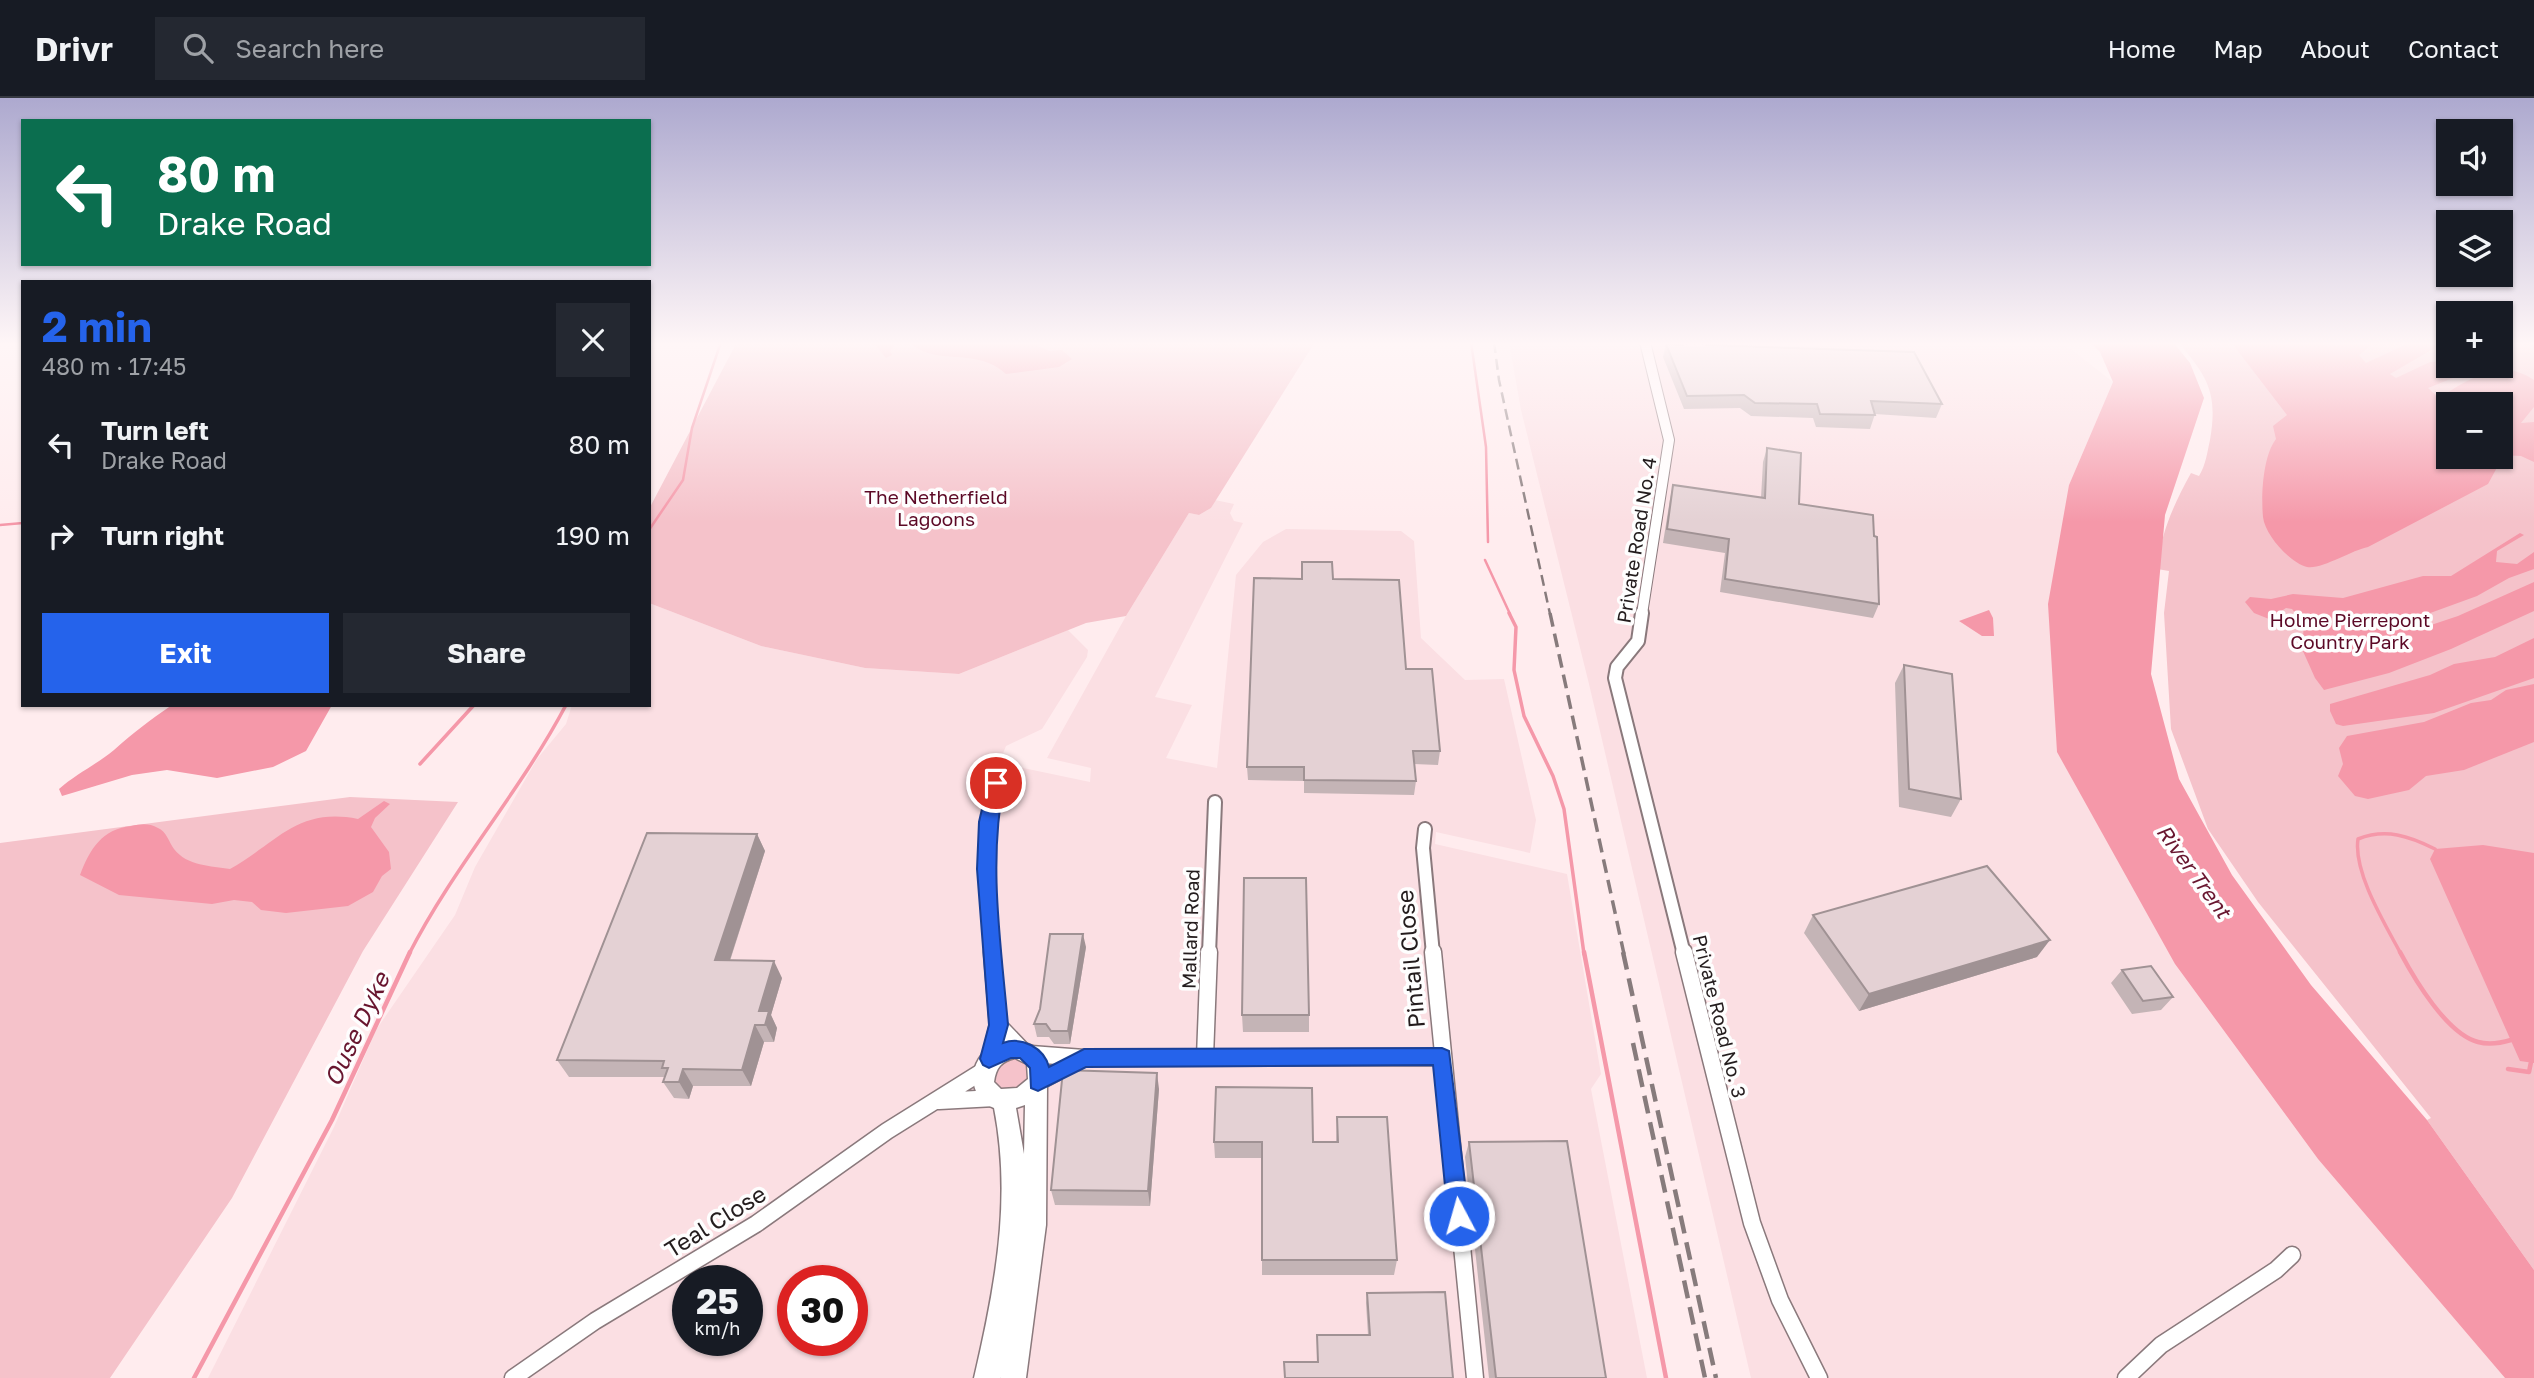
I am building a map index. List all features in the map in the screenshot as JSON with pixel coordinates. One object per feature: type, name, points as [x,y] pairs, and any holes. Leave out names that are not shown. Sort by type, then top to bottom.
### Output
[{"type":"street","name":"Private Road No. 4","points":[[1627,658],[1638,641],[1669,440],[1660,402]]},
{"type":"street","name":"Private Road No. 3","points":[[1627,658],[1617,667],[1615,678],[1752,1223],[1780,1300],[1819,1378]]},
{"type":"street","points":[[987,1378],[999,1328],[1012,1241],[1013,1138],[999,1099],[983,1085],[998,1025],[986,869],[988,822],[996,783]]},
{"type":"street","name":"Mallard Road","points":[[1205,1057],[1215,802]]},
{"type":"street","name":"Pintail Close","points":[[1425,829],[1423,848],[1442,1057],[1475,1378]]},
{"type":"street","points":[[998,1025],[1040,1065],[1037,1084],[1034,1225],[1013,1378]]},
{"type":"street","points":[[986,1065],[999,1052],[1026,1051],[1084,1058],[1442,1057]]},
{"type":"street","points":[[999,1099],[1027,1095],[1037,1084],[1084,1058]]},
{"type":"street","name":"Teal Close","points":[[513,1378],[595,1321],[756,1224],[887,1131],[939,1101],[986,1065]]},
{"type":"street","name":"Teal Close","points":[[939,1101],[999,1099]]},
{"type":"street","points":[[2126,1378],[2161,1345],[2276,1270],[2292,1255]]},
{"type":"shaded area","points":[[1520,402],[2105,402],[2069,485],[2175,964],[2318,1159],[2505,1378],[1751,1378],[1589,684]]},
{"type":"shaded area","points":[[1215,500],[1234,504],[1230,513],[1234,521],[1243,523],[1155,697],[1192,705],[1166,758],[1217,768],[1236,575],[1263,542],[1286,529],[1401,531],[1414,541],[1421,638],[1465,680],[1504,679],[1536,820],[1530,853],[1436,832],[1435,844],[1567,874],[1601,1074],[1591,1089],[1647,1378],[208,1378],[334,1127],[376,1030],[455,915],[475,867],[537,759],[566,724],[571,707],[651,707],[651,604],[761,646],[865,668],[959,674],[1068,630],[1088,650],[1087,657],[1042,729],[1006,746],[999,763],[1090,782],[1091,768],[1047,758],[1126,616],[1189,513],[1199,515],[1211,508]]},
{"type":"green space","name":"The Netherfield Lagoons","points":[[706,402],[1278,402],[1211,508],[1199,515],[1189,513],[1126,616],[1086,623],[959,674],[865,668],[761,646],[651,604],[651,505]]},
{"type":"green space","name":"Holme Pierrepont Country Park","points":[[2212,402],[2436,402],[2436,469],[2513,469],[2513,402],[2534,402],[2534,1270],[2427,1120],[2431,1118],[2258,902],[2208,829],[2171,729],[2164,613],[2169,571],[2157,569],[2165,531],[2174,507],[2191,473],[2199,476],[2205,463],[2212,424]]},
{"type":"green space","points":[[350,797],[458,802],[363,951],[232,1198],[110,1378],[0,1378],[0,843]]},
{"type":"green space","points":[[1007,1060],[1021,1060],[1030,1067],[1030,1078],[1022,1089],[1001,1090],[995,1083],[999,1066]]},
{"type":"water","name":"River Trent","points":[[2105,402],[2203,402],[2165,515],[2151,674],[2179,779],[2232,875],[2311,985],[2427,1120],[2534,1270],[2534,1378],[2505,1378],[2318,1159],[2175,964],[2057,752],[2048,604],[2069,485]]},
{"type":"water","points":[[2277,402],[2436,402],[2436,469],[2496,469],[2488,484],[2368,547],[2320,566],[2307,567],[2293,560],[2273,540],[2263,517],[2266,465],[2276,439],[2273,426],[2287,415]]},
{"type":"water","points":[[2513,402],[2534,402],[2534,407],[2521,423],[2534,422],[2534,462],[2513,456]]},
{"type":"water","points":[[2520,533],[2524,535],[2497,551],[2496,562],[2517,564],[2534,552],[2534,569],[2509,578],[2477,596],[2411,620],[2410,623],[2416,630],[2458,616],[2534,582],[2534,611],[2451,649],[2389,673],[2324,690],[2315,678],[2302,649],[2304,624],[2292,609],[2286,608],[2269,619],[2254,613],[2245,602],[2250,597],[2271,599],[2293,594],[2343,598],[2423,576],[2451,576]]},
{"type":"water","points":[[1989,610],[1993,618],[1994,636],[1982,636],[1959,621]]},
{"type":"water","points":[[2534,638],[2534,678],[2434,713],[2343,726],[2336,724],[2330,711],[2330,704],[2430,675],[2454,664],[2495,657]]},
{"type":"water","points":[[2534,684],[2534,742],[2464,770],[2426,776],[2409,790],[2368,799],[2355,796],[2338,776],[2343,764],[2339,748],[2347,736],[2424,722],[2471,703],[2491,700],[2506,690]]},
{"type":"water","points":[[169,707],[331,707],[306,751],[273,767],[217,778],[167,770],[132,775],[62,796],[59,789]]},
{"type":"water","points":[[384,801],[390,804],[375,818],[371,827],[389,852],[391,869],[382,876],[373,892],[348,906],[286,913],[261,910],[252,902],[234,900],[212,904],[119,895],[80,875],[98,842],[112,831],[121,828],[142,824],[155,826],[161,829],[179,855],[200,864],[230,869],[303,823],[319,818],[358,819]]},
{"type":"water","points":[[2483,845],[2534,853],[2534,1063],[2520,1061],[2430,859],[2435,849]]},
{"type":"building","points":[[1753,402],[1871,402],[1875,415],[1820,414],[1817,404]]},
{"type":"building","points":[[1888,402],[1941,402],[1942,404]]},
{"type":"building","points":[[1767,448],[1801,453],[1799,504],[1873,515],[1874,536],[1877,537],[1879,604],[1725,579],[1729,539],[1667,529],[1673,485],[1765,498]]},
{"type":"building","points":[[1302,562],[1332,562],[1333,579],[1399,580],[1406,669],[1432,669],[1440,751],[1413,751],[1416,781],[1304,780],[1304,767],[1247,767],[1254,578],[1302,579]]},
{"type":"building","points":[[1904,665],[1952,674],[1961,799],[1909,789]]},
{"type":"building","points":[[647,833],[757,834],[715,960],[774,961],[759,1011],[769,1011],[765,1025],[755,1025],[742,1070],[683,1069],[679,1082],[663,1082],[668,1068],[662,1068],[664,1061],[557,1060]]},
{"type":"building","points":[[1987,866],[2050,940],[1869,994],[1813,915]]},
{"type":"building","points":[[1244,878],[1306,878],[1309,1015],[1242,1015]]},
{"type":"building","points":[[1050,934],[1083,934],[1068,1031],[1051,1031],[1046,1024],[1034,1024],[1040,1009]]},
{"type":"building","points":[[2151,966],[2173,997],[2143,1001],[2122,970]]},
{"type":"building","points":[[1063,1070],[1157,1073],[1148,1191],[1051,1190]]},
{"type":"building","points":[[1216,1087],[1312,1088],[1313,1142],[1338,1142],[1337,1117],[1387,1117],[1397,1260],[1262,1260],[1262,1142],[1214,1142]]},
{"type":"building","points":[[1567,1141],[1606,1378],[1496,1378],[1469,1142]]},
{"type":"building","points":[[1445,1292],[1453,1378],[1285,1378],[1284,1362],[1318,1362],[1317,1335],[1370,1335],[1367,1293]]},
{"type":"waterway","name":"Ouse Dyke","points":[[651,527],[683,480],[692,428],[701,402]]},
{"type":"waterway","points":[[1480,402],[1486,447],[1488,542]]},
{"type":"waterway","points":[[0,525],[21,523]]},
{"type":"waterway","points":[[1485,560],[1510,614]]},
{"type":"waterway","points":[[1509,613],[1516,627],[1514,670],[1524,716],[1553,776],[1564,809],[1584,954]]},
{"type":"waterway","points":[[420,764],[472,707]]},
{"type":"waterway","name":"Ouse Dyke","points":[[409,953],[446,890],[528,768],[565,707]]},
{"type":"waterway","points":[[2401,954],[2365,882],[2360,867],[2358,839],[2378,834],[2397,835],[2435,849]]},
{"type":"waterway","points":[[1584,952],[1666,1378]]},
{"type":"waterway","points":[[2400,952],[2433,1004],[2455,1029],[2482,1043],[2511,1040]]},
{"type":"waterway","name":"Ouse Dyke","points":[[194,1378],[332,1120],[409,953]]},
{"type":"waterway","points":[[2508,1069],[2529,1072],[2531,1062]]},
{"type":"railway","points":[[1504,402],[1550,614]]},
{"type":"railway","points":[[1550,613],[1624,954]]},
{"type":"railway","points":[[1623,952],[1716,1378]]},
{"type":"railway","points":[[1633,1043],[1705,1378]]},
{"type":"route","points":[[996,783],[988,822],[986,869],[998,1025],[989,1059],[1009,1049],[1025,1050],[1036,1058],[1040,1065],[1038,1082],[1084,1058],[1442,1057],[1459,1216]]}]
